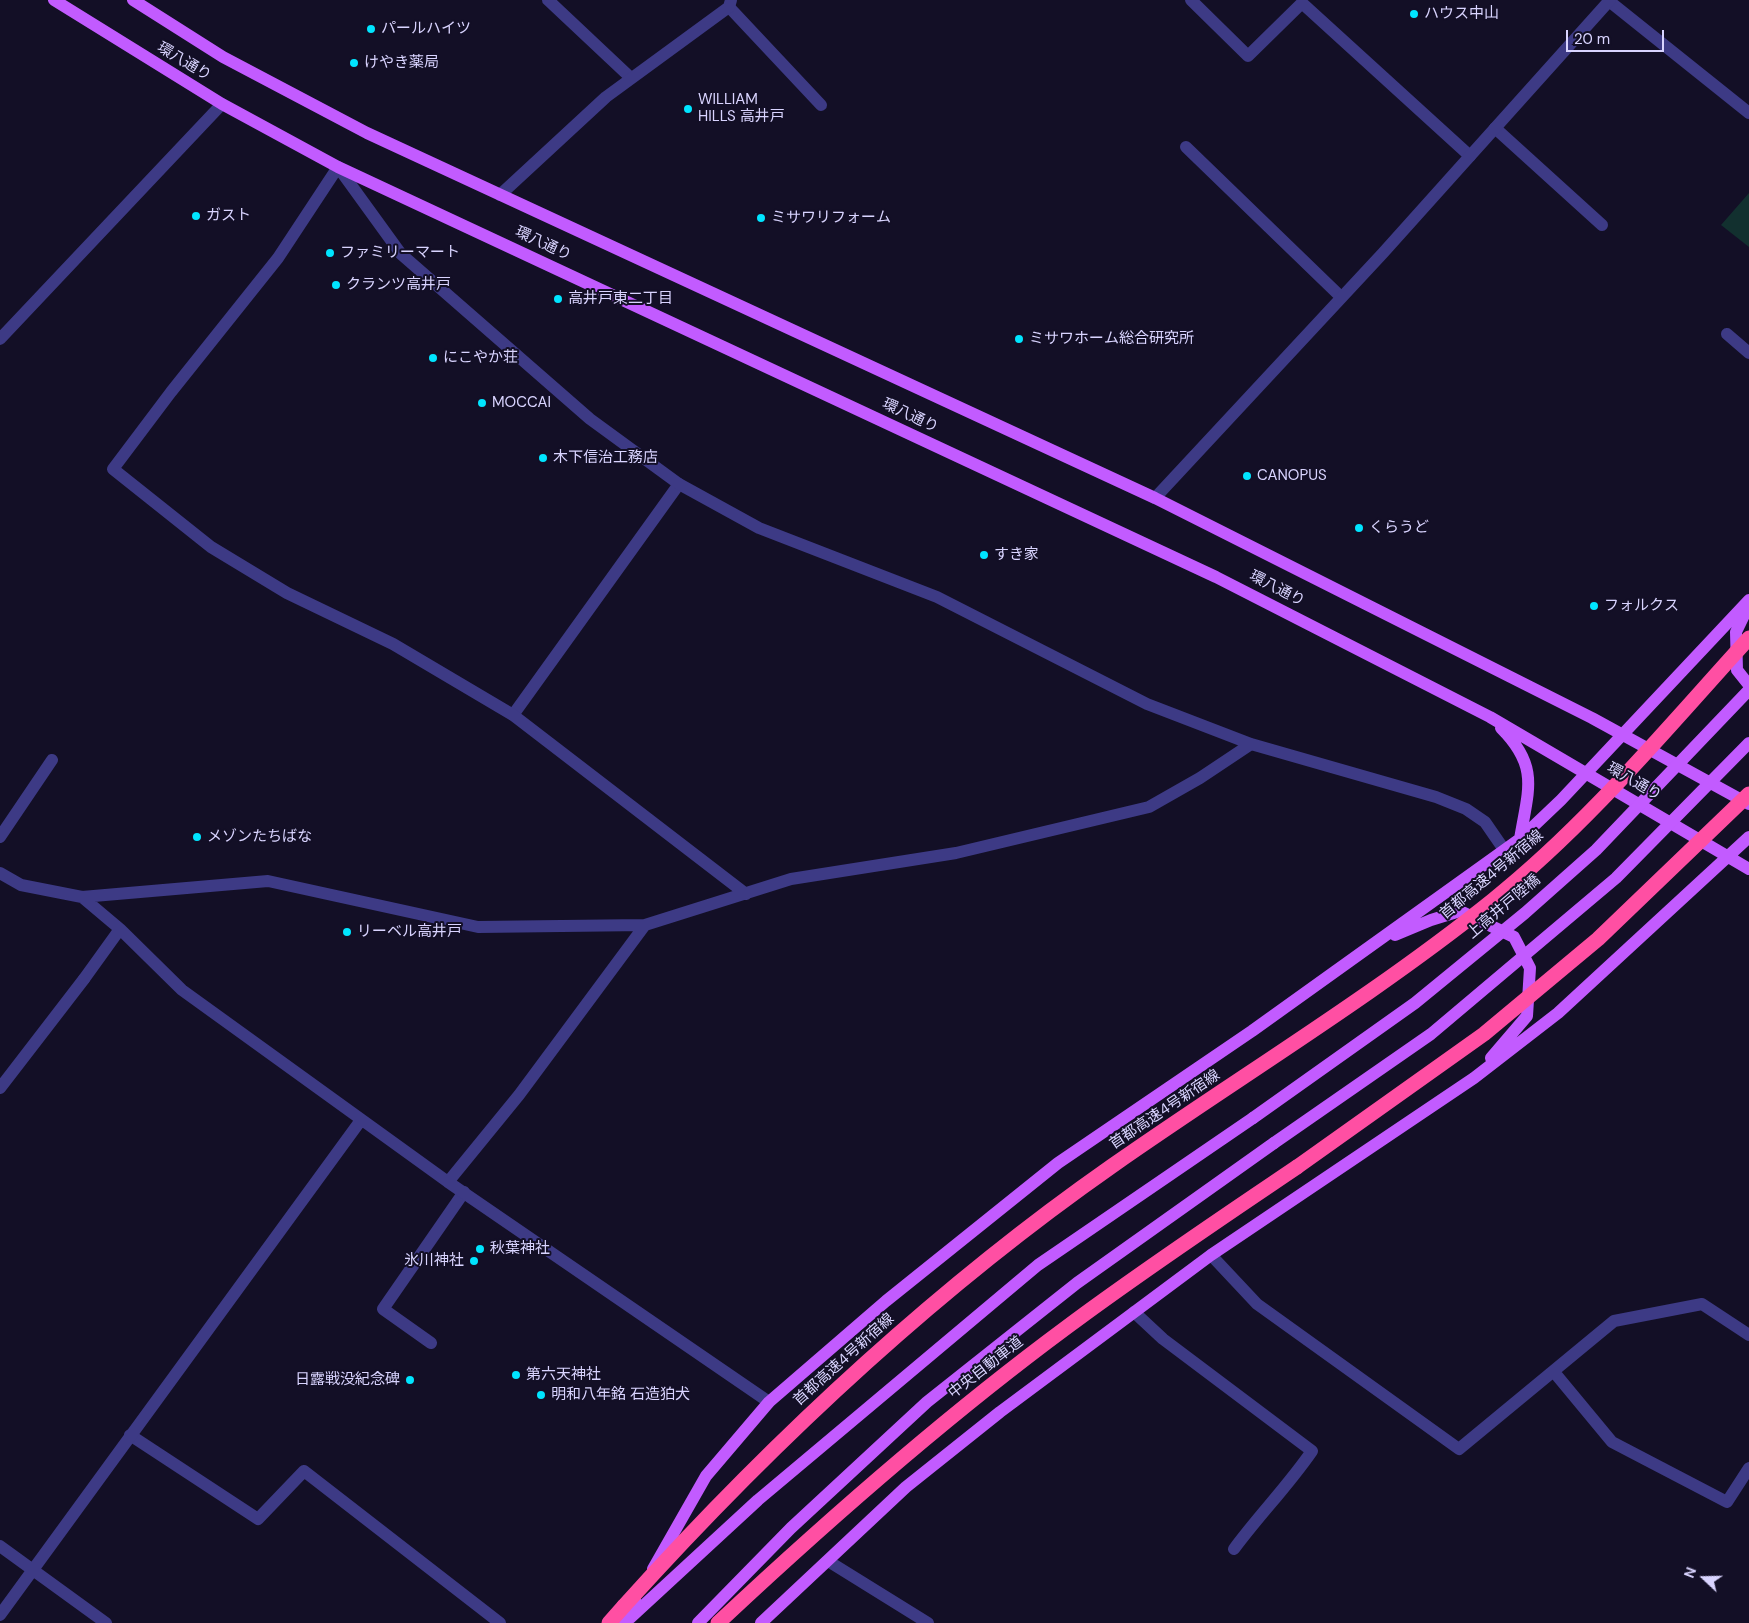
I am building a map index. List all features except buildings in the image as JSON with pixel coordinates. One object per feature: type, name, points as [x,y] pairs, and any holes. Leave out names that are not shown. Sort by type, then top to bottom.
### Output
[{"type":"highway","name":"首都高速4号新宿線","points":[[609,1623],[695,1528],[798,1424],[898,1334],[1000,1250],[1111,1166],[1389,978],[1494,899],[1561,840],[1749,638]]},
{"type":"highway","name":"中央自動車道","points":[[718,1623],[827,1523],[982,1393],[1136,1277],[1297,1167],[1484,1034],[1598,939],[1749,794]]},
{"type":"main road","name":"環八通り","points":[[54,0],[222,104],[338,167],[1216,576],[1490,717],[1749,869]]},
{"type":"main road","name":"環八通り","points":[[133,0],[223,56],[350,124],[1155,498],[1622,734],[1749,804]]},
{"type":"main road","points":[[623,1623],[706,1476],[769,1402],[886,1302],[1058,1163],[1252,1031],[1520,839],[1586,773],[1749,600]]},
{"type":"main road","points":[[1749,605],[1736,632],[1737,670],[1749,684]]},
{"type":"main road","name":"上高井戸陸橋","points":[[623,1623],[758,1500],[1038,1266],[1414,1004],[1525,913],[1596,850],[1749,690]]},
{"type":"main road","points":[[1490,717],[1517,745],[1527,766],[1529,788],[1520,839]]},
{"type":"main road","points":[[698,1623],[791,1528],[927,1402],[1077,1283],[1432,1034],[1616,878],[1749,743]]},
{"type":"main road","points":[[762,1623],[906,1488],[1000,1412],[1211,1255],[1474,1078],[1558,1014],[1749,837]]},
{"type":"main road","points":[[1370,946],[1431,920],[1460,911],[1514,937],[1530,968],[1527,1016],[1474,1078]]},
{"type":"street","points":[[548,0],[631,78]]},
{"type":"street","points":[[1190,0],[1248,56],[1302,3],[1470,156]]},
{"type":"street","points":[[1155,498],[1340,296],[1383,253],[1610,1],[1749,113]]},
{"type":"street","points":[[500,195],[606,97],[730,3],[821,105]]},
{"type":"street","points":[[0,339],[222,104]]},
{"type":"street","points":[[1495,128],[1602,225]]},
{"type":"street","points":[[1186,147],[1340,296]]},
{"type":"street","points":[[746,894],[513,715],[393,644],[287,593],[211,547],[113,469],[171,392],[278,258],[338,167],[401,254],[590,419],[679,484],[759,528],[937,596],[1146,704],[1251,744],[1436,797],[1466,810],[1485,822],[1505,851]]},
{"type":"street","points":[[1727,334],[1749,353]]},
{"type":"street","points":[[513,715],[679,484]]},
{"type":"street","points":[[0,873],[21,885],[82,897],[268,881],[478,927],[645,925],[791,879],[956,853],[1149,807],[1200,778],[1251,744]]},
{"type":"street","points":[[0,837],[52,760]]},
{"type":"street","points":[[82,897],[120,929],[182,990],[448,1182],[769,1402]]},
{"type":"street","points":[[448,1182],[519,1095],[645,925]]},
{"type":"street","points":[[0,1088],[120,929]]},
{"type":"street","points":[[0,1615],[361,1120]]},
{"type":"street","points":[[430,1343],[383,1309],[464,1192]]},
{"type":"street","points":[[1211,1255],[1258,1304],[1459,1450],[1614,1321],[1702,1304],[1749,1335]]},
{"type":"street","points":[[1134,1312],[1163,1339],[1312,1451],[1289,1484],[1256,1519],[1234,1549]]},
{"type":"street","points":[[1554,1372],[1612,1442],[1727,1502],[1749,1468]]},
{"type":"street","points":[[130,1435],[258,1519],[304,1471],[500,1623]]},
{"type":"street","points":[[0,1546],[106,1623]]},
{"type":"street","points":[[828,1561],[928,1623]]},
{"type":"green space","points":[[1749,193],[1749,247],[1721,225]]},
{"type":"place","name":"ハウス中山","points":[[1414,14]]},
{"type":"place","name":"パールハイツ","points":[[371,29]]},
{"type":"place","name":"けやき薬局","points":[[354,63]]},
{"type":"place","name":"WILLIAM HILLS 高井戸","points":[[688,109]]},
{"type":"place","name":"ガスト","points":[[196,216]]},
{"type":"place","name":"ミサワリフォーム","points":[[761,218]]},
{"type":"place","name":"ファミリーマート","points":[[330,253]]},
{"type":"place","name":"クランツ高井戸","points":[[336,285]]},
{"type":"place","name":"高井戸東二丁目","points":[[558,299]]},
{"type":"place","name":"ミサワホーム総合研究所","points":[[1019,339]]},
{"type":"place","name":"にこやか荘","points":[[433,358]]},
{"type":"place","name":"MOCCAI","points":[[482,403]]},
{"type":"place","name":"木下信治工務店","points":[[543,458]]},
{"type":"place","name":"CANOPUS","points":[[1247,476]]},
{"type":"place","name":"くらうど","points":[[1359,528]]},
{"type":"place","name":"すき家","points":[[984,555]]},
{"type":"place","name":"フォルクス","points":[[1594,606]]},
{"type":"place","name":"メゾンたちばな","points":[[197,837]]},
{"type":"place","name":"リーベル高井戸","points":[[347,932]]},
{"type":"place","name":"秋葉神社","points":[[480,1249]]},
{"type":"place","name":"氷川神社","points":[[474,1261]]},
{"type":"place","name":"第六天神社","points":[[516,1375]]},
{"type":"place","name":"日露戦没紀念碑","points":[[410,1380]]},
{"type":"place","name":"明和八年銘 石造狛犬","points":[[541,1395]]}]
